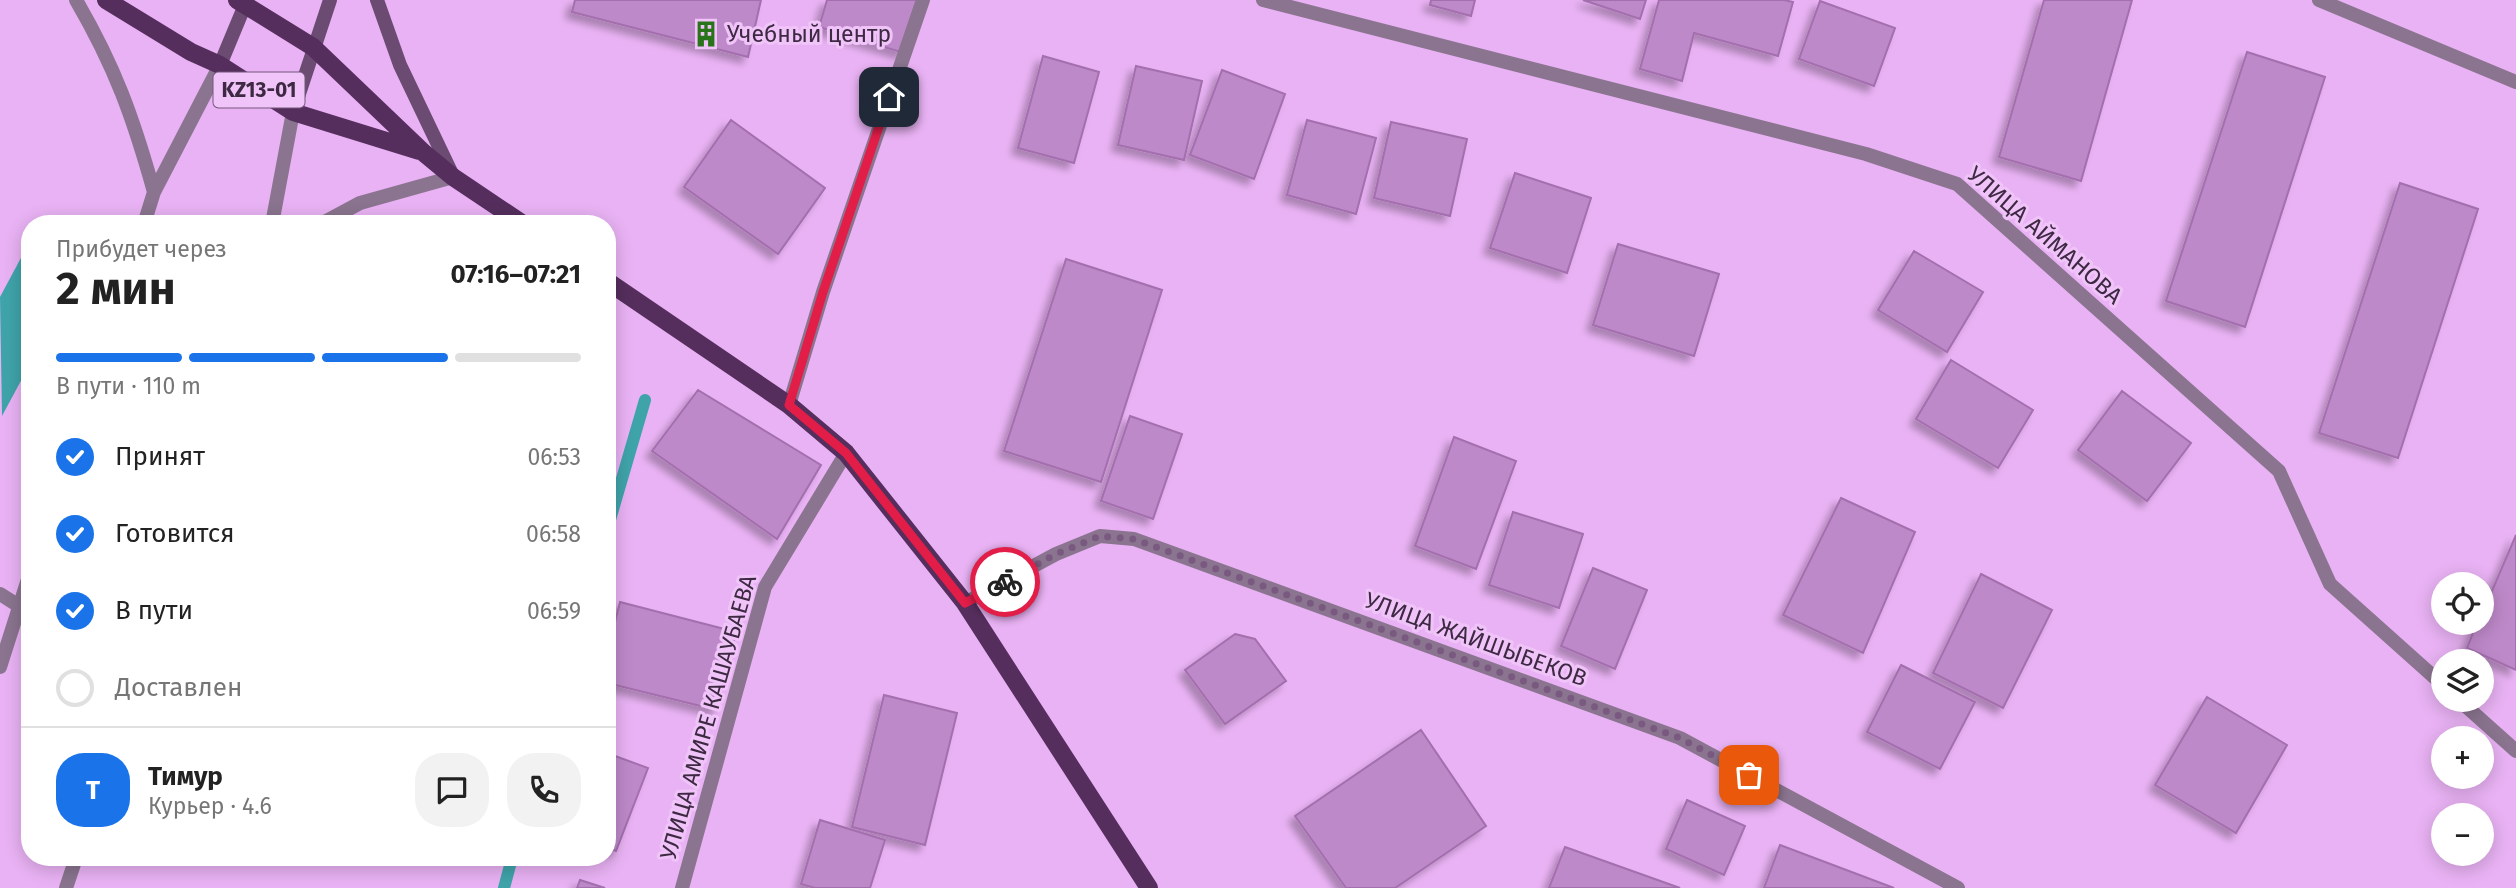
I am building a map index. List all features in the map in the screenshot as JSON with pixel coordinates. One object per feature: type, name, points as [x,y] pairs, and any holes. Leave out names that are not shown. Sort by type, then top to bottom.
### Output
[{"type":"main road","name":"KZ13-01","points":[[106,0],[191,52],[220,65],[293,112],[424,153]]},
{"type":"main road","points":[[293,112],[330,0]]},
{"type":"main road","points":[[377,0],[401,65],[453,177]]},
{"type":"main road","name":"KZ13-01","points":[[243,1],[313,47],[424,153],[453,177],[510,215]]},
{"type":"main road","points":[[220,65],[243,1]]},
{"type":"main road","points":[[616,287],[789,405],[846,453],[965,603],[1149,888]]},
{"type":"street","points":[[76,0],[107,53],[127,101],[155,191]]},
{"type":"street","points":[[789,405],[823,292],[923,0]]},
{"type":"street","name":"УЛИЦА АЙМАНОВА","points":[[1263,0],[1866,154],[1957,184],[2279,471],[2330,583],[2431,674]]},
{"type":"street","points":[[2319,0],[2516,82]]},
{"type":"street","points":[[147,215],[155,191],[220,65]]},
{"type":"street","points":[[274,215],[293,112]]},
{"type":"street","points":[[339,215],[360,204],[453,177]]},
{"type":"street","name":"УЛИЦА АМИРЕ КАШАУБАЕВА","points":[[682,888],[765,587],[846,453]]},
{"type":"street","name":"УЛИЦА ЖАЙШЫБЕКОВ","points":[[965,603],[1056,554],[1100,536],[1134,539],[1680,738],[1958,888]]},
{"type":"street","points":[[0,594],[19,606]]},
{"type":"street","points":[[0,667],[21,600]]},
{"type":"street","points":[[2472,712],[2516,751]]},
{"type":"street","points":[[66,888],[73,866]]},
{"type":"shaded area","points":[[21,258],[21,381],[2,416],[0,297]]},
{"type":"building","name":"Учебный центр","points":[[575,0],[761,0],[748,57],[572,12]]},
{"type":"building","points":[[827,0],[920,0],[904,53],[819,27]]},
{"type":"building","points":[[1431,0],[1475,0],[1471,16],[1430,5]]},
{"type":"building","points":[[1583,0],[1646,0],[1640,19]]},
{"type":"building","points":[[1659,0],[1793,2],[1778,56],[1694,33],[1682,81],[1640,69]]},
{"type":"building","points":[[2044,0],[2132,0],[2081,181],[1999,157]]},
{"type":"building","points":[[1820,1],[1895,28],[1874,86],[1799,59]]},
{"type":"building","points":[[2247,52],[2325,77],[2245,327],[2166,301]]},
{"type":"building","points":[[1043,56],[1099,72],[1074,163],[1018,148]]},
{"type":"building","points":[[1136,66],[1202,81],[1184,160],[1118,145]]},
{"type":"building","points":[[1222,70],[1285,94],[1254,179],[1190,155]]},
{"type":"building","points":[[731,120],[825,188],[778,254],[684,187]]},
{"type":"building","points":[[1307,120],[1376,138],[1356,214],[1287,195]]},
{"type":"building","points":[[1391,122],[1467,139],[1450,216],[1374,198]]},
{"type":"building","points":[[1515,173],[1591,198],[1567,273],[1490,248]]},
{"type":"building","points":[[2400,183],[2478,209],[2398,458],[2319,433]]},
{"type":"building","points":[[1618,244],[1719,274],[1694,356],[1593,325]]},
{"type":"building","points":[[1914,251],[1983,292],[1947,352],[1878,310]]},
{"type":"building","points":[[1066,259],[1162,290],[1101,482],[1004,451]]},
{"type":"building","points":[[1951,360],[2033,410],[1998,468],[1916,419]]},
{"type":"building","points":[[698,390],[821,465],[777,539],[652,451]]},
{"type":"building","points":[[2122,391],[2191,443],[2147,501],[2078,450]]},
{"type":"building","points":[[1130,416],[1182,434],[1153,519],[1101,501]]},
{"type":"building","points":[[1454,437],[1516,461],[1476,569],[1415,546]]},
{"type":"building","points":[[1841,498],[1915,532],[1863,653],[1783,615]]},
{"type":"building","points":[[1513,512],[1583,534],[1559,608],[1489,585]]},
{"type":"building","points":[[2516,535],[2516,670],[2494,660],[2494,649],[2467,648],[2472,635],[2494,635],[2494,586]]},
{"type":"building","points":[[1593,568],[1647,590],[1615,669],[1561,646]]},
{"type":"building","points":[[1981,574],[2052,610],[2003,708],[1933,673]]},
{"type":"building","points":[[620,602],[736,632],[717,710],[616,685],[616,618]]},
{"type":"building","points":[[1235,634],[1255,639],[1286,681],[1225,724],[1185,670]]},
{"type":"building","points":[[1901,665],[1975,702],[1940,769],[1867,732]]},
{"type":"building","points":[[884,695],[957,713],[925,845],[852,827]]},
{"type":"building","points":[[2207,697],[2287,745],[2236,833],[2155,785]]},
{"type":"building","points":[[1421,730],[1486,826],[1395,888],[1346,888],[1295,816]]},
{"type":"building","points":[[616,756],[648,768],[616,851]]},
{"type":"building","points":[[1687,800],[1745,826],[1724,875],[1666,849]]},
{"type":"building","points":[[820,820],[885,840],[870,888],[815,888],[801,884]]},
{"type":"building","points":[[1780,845],[1894,888],[1764,888]]},
{"type":"building","points":[[1565,847],[1680,888],[1549,888]]},
{"type":"building","points":[[580,880],[605,888],[577,888]]},
{"type":"waterway","points":[[616,499],[645,400]]},
{"type":"waterway","points":[[504,888],[510,866]]},
{"type":"way so far","points":[[1005,582],[1056,554],[1100,536],[1134,539],[1680,738],[1749,775]]},
{"type":"place","name":"Учебный центр","points":[[706,34]]},
{"type":"route","points":[[889,97],[823,292],[789,405],[846,453],[965,603],[1005,582]]}]
